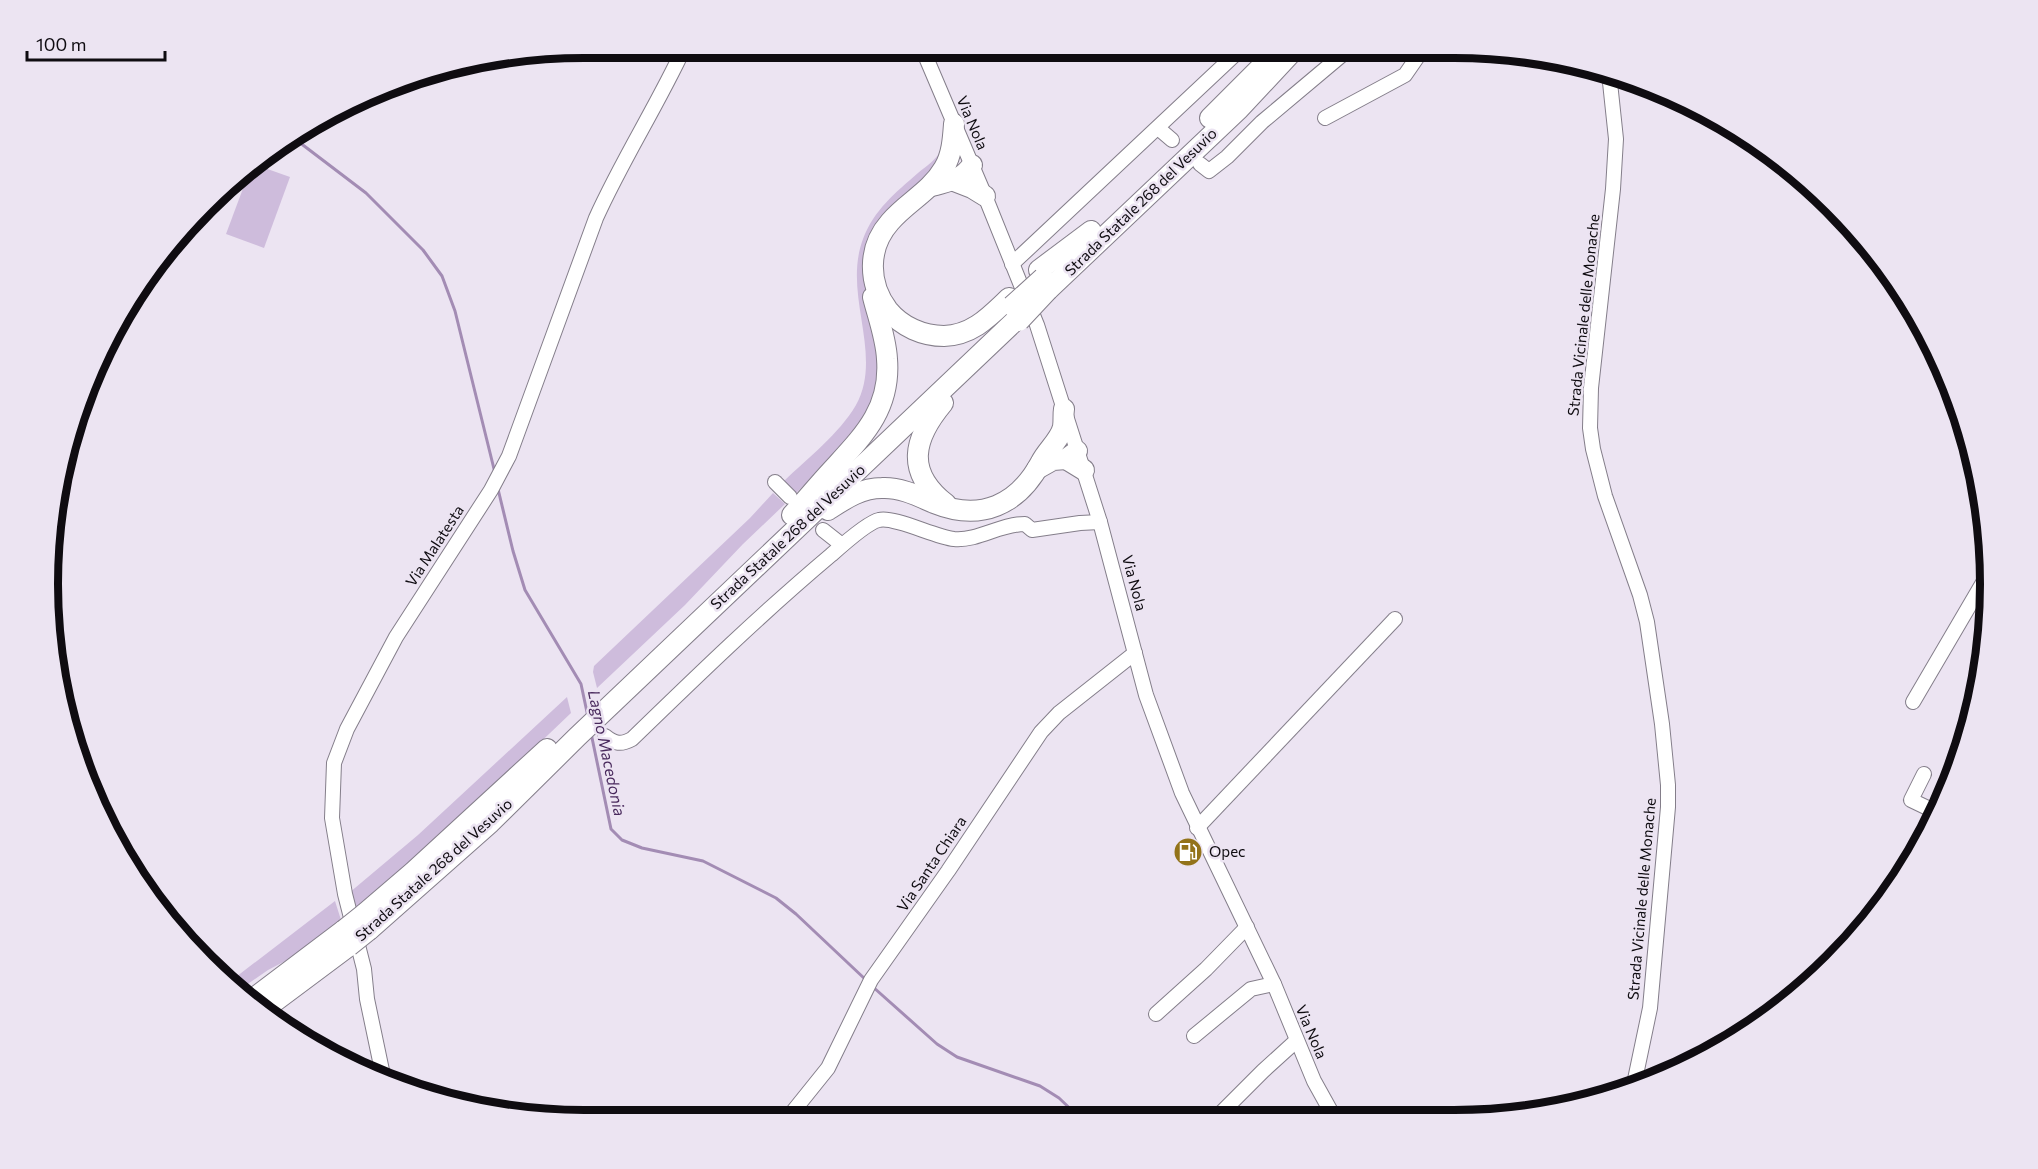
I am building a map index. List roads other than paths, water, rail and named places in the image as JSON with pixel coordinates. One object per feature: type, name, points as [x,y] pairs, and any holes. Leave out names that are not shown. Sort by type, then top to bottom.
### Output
[{"type":"highway","name":"Strada Statale 268 del Vesuvio","points":[[605,701],[723,597],[1015,311],[1091,231],[1270,58]]},
{"type":"highway","name":"Strada Statale 268 del Vesuvio","points":[[1043,279],[1239,109],[1287,58]]},
{"type":"highway","points":[[950,173],[954,124]]},
{"type":"highway","points":[[791,506],[871,425],[881,405],[887,381],[887,358],[872,293],[873,263],[879,238],[890,222],[932,186],[950,173],[964,175],[971,163]]},
{"type":"highway","points":[[950,173],[985,196]]},
{"type":"highway","points":[[874,285],[890,312],[906,326],[930,335],[953,335],[971,330],[986,321],[1015,311]]},
{"type":"highway","points":[[953,509],[929,489],[921,474],[918,451],[921,436],[928,421],[1015,311]]},
{"type":"highway","name":"Strada Statale 268 del Vesuvio","points":[[269,1005],[366,922],[438,850],[575,730],[791,506],[1015,311]]},
{"type":"highway","points":[[1064,409],[1063,428],[1059,437],[1084,470]]},
{"type":"highway","points":[[723,597],[824,513],[865,489],[884,487],[902,490],[953,509],[979,512],[1000,506],[1011,498],[1037,469],[1068,450]]},
{"type":"highway","name":"Strada Statale 268 del Vesuvio","points":[[257,996],[346,938]]},
{"type":"street","name":"Via Malatesta","points":[[382,1069],[367,999],[364,969],[345,894],[332,818],[334,763],[347,729],[396,637],[485,499],[509,456],[596,218],[610,186],[679,58]]},
{"type":"street","name":"Via Nola","points":[[926,58],[1037,325],[1064,409]]},
{"type":"street","points":[[1012,264],[1232,58]]},
{"type":"street","points":[[1200,164],[1209,171],[1227,157],[1262,122],[1338,58]]},
{"type":"street","points":[[1325,118],[1405,75],[1417,58]]},
{"type":"street","name":"Strada Vicinale delle Monache","points":[[1610,82],[1616,139],[1613,189],[1591,388],[1590,428],[1593,450],[1605,496],[1647,621],[1668,785],[1650,1008],[1635,1078]]},
{"type":"street","points":[[1158,128],[1172,140]]},
{"type":"street","name":"Via Nola","points":[[1084,470],[1158,732],[1197,828],[1274,984],[1296,1041],[1330,1110]]},
{"type":"street","points":[[775,482],[791,506]]},
{"type":"street","points":[[605,736],[614,743],[623,744],[632,739],[745,632],[842,545],[878,520],[891,520],[952,539],[971,539],[1015,524],[1024,524],[1032,530],[1100,522]]},
{"type":"street","points":[[823,530],[842,545]]},
{"type":"street","points":[[1913,702],[1980,587]]},
{"type":"street","points":[[1197,828],[1395,620]]},
{"type":"street","name":"Via Santa Chiara","points":[[794,1110],[828,1068],[871,980],[948,871],[1041,732],[1059,713],[1135,653]]},
{"type":"street","points":[[1924,774],[1911,800],[1929,809]]},
{"type":"street","points":[[1156,1014],[1206,969],[1247,927]]},
{"type":"street","points":[[1194,1036],[1251,989],[1274,984]]},
{"type":"street","points":[[1224,1110],[1296,1041]]},
{"type":"waterway","name":"Lagno Macedonia","points":[[299,142],[366,193],[423,250],[442,276],[455,311],[495,473]]},
{"type":"waterway","name":"Lagno Macedonia","points":[[498,489],[525,590],[581,684],[588,717]]},
{"type":"waterway","name":"Lagno Macedonia","points":[[591,733],[611,829],[622,840],[642,848],[703,861],[776,898],[866,980]]},
{"type":"waterway","name":"Lagno Macedonia","points":[[873,987],[937,1044],[957,1057],[1040,1086],[1059,1098],[1072,1110]]},
{"type":"place","name":"Opec","points":[[1188,852]]}]
